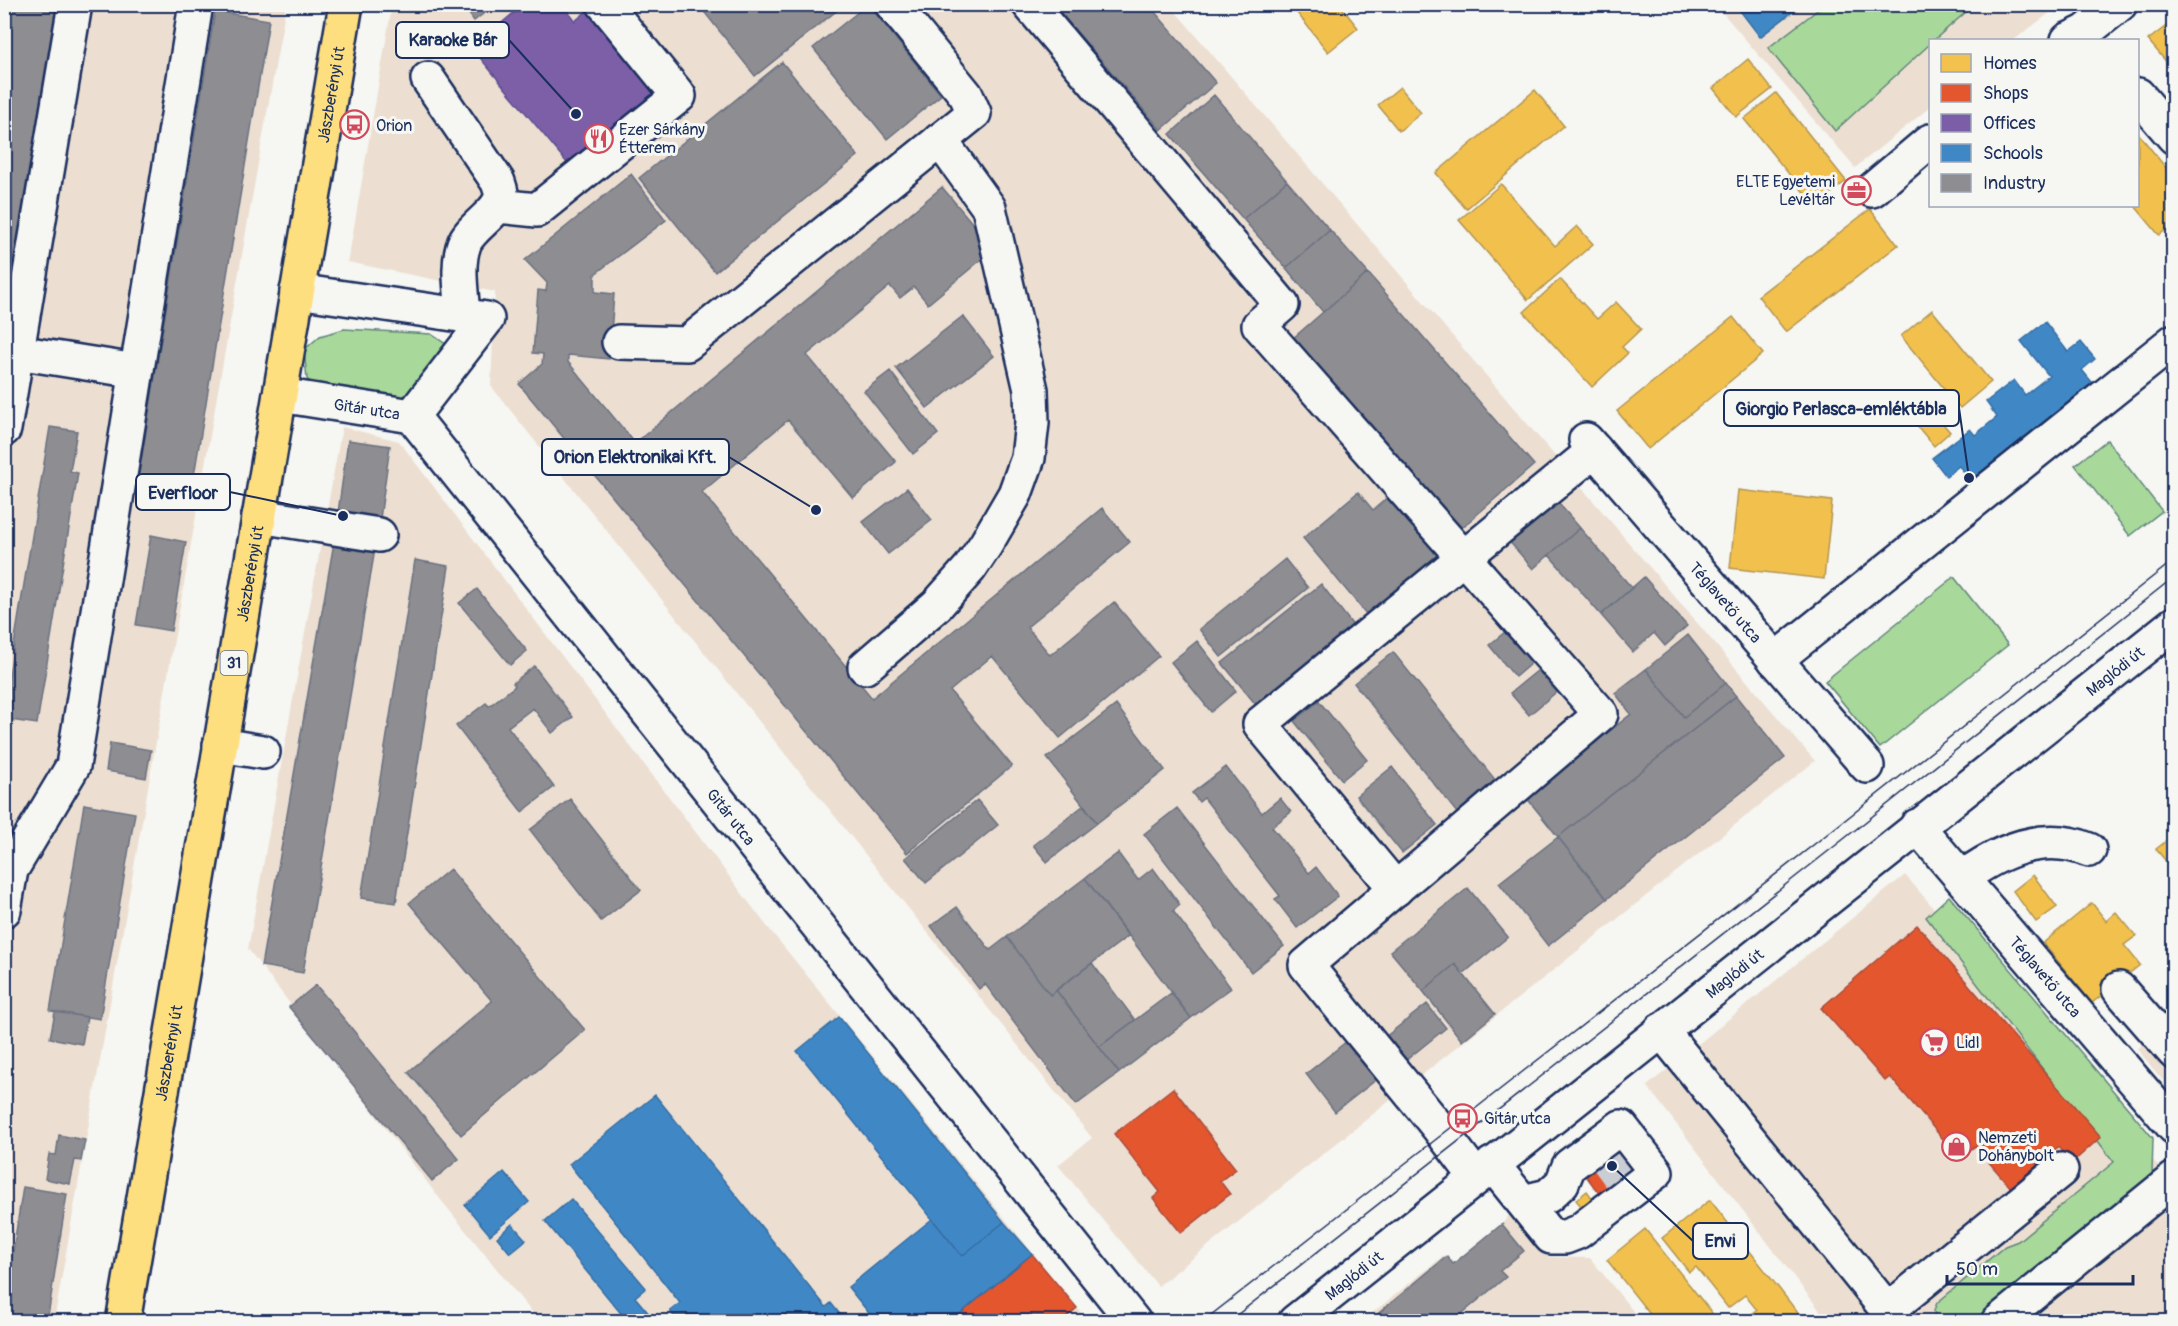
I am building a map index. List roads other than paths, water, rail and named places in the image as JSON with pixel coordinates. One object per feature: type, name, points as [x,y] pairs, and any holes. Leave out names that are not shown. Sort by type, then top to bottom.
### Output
[{"type":"main road","name":"Jászberényi út","points":[[123,1322],[346,4]]},
{"type":"street","points":[[4,429],[11,351],[75,4]]},
{"type":"street","points":[[4,910],[8,869],[73,766],[196,4]]},
{"type":"street","points":[[497,206],[537,210],[679,96],[604,4]]},
{"type":"street","points":[[618,342],[687,344],[974,113],[966,95],[892,4]]},
{"type":"street","points":[[1029,4],[1282,305],[1259,325],[1601,714],[1306,966],[1438,1127],[1484,1171],[1523,1202],[1551,1237],[1565,1237],[1578,1232],[1626,1185],[1656,1172],[1621,1127],[1599,1149],[1569,1166],[1562,1183],[1548,1196],[1523,1202]]},
{"type":"street","points":[[2082,38],[2120,4]]},
{"type":"street","points":[[428,79],[498,182],[502,196],[497,206],[473,230],[464,243],[461,259],[463,316]]},
{"type":"street","points":[[2139,96],[2174,137]]},
{"type":"street","points":[[865,667],[937,605],[970,568],[1015,494],[1028,458],[1032,423],[1030,390],[989,208],[940,140]]},
{"type":"street","points":[[1872,190],[1929,142]]},
{"type":"street","points":[[297,291],[487,319],[412,416]]},
{"type":"street","points":[[1775,660],[2174,341]]},
{"type":"street","points":[[11,351],[136,371]]},
{"type":"street","name":"Gitár utca","points":[[280,394],[412,416],[1126,1319]]},
{"type":"street","name":"Téglavető utca","points":[[1464,558],[1590,445],[1867,766]]},
{"type":"street","points":[[259,516],[379,535]]},
{"type":"street","points":[[1396,889],[1260,724],[1464,558]]},
{"type":"street","name":"Maglódi út","points":[[1295,1322],[2174,624]]},
{"type":"street","points":[[220,745],[263,752]]},
{"type":"street","name":"Téglavető utca","points":[[1917,826],[2174,1127]]},
{"type":"street","points":[[1962,878],[1981,864],[2022,847],[2059,842],[2072,843],[2089,850]]},
{"type":"street","points":[[2119,989],[2171,1046]]},
{"type":"street","points":[[1661,1030],[1893,1316],[2061,1170]]},
{"type":"street","points":[[1998,1322],[2174,1179]]},
{"type":"tunnel","points":[[1602,1153],[1621,1179]]},
{"type":"tram line","points":[[1202,1322],[2174,560]]},
{"type":"tram line","points":[[1228,1322],[2174,577]]},
{"type":"place","name":"Karaoke Bár","points":[[576,114]]},
{"type":"place","name":"Orion","points":[[355,125]]},
{"type":"place","name":"Ezer Sárkány Étterem","points":[[598,138]]},
{"type":"place","name":"ELTE Egyetemi Levéltár","points":[[1856,190]]},
{"type":"place","name":"Giorgio Perlasca-emléktábla","points":[[1969,478]]},
{"type":"place","name":"Orion Elektronikai Kft.","points":[[816,510]]},
{"type":"place","name":"Everfloor","points":[[343,516]]},
{"type":"place","name":"Lidl","points":[[1935,1042]]},
{"type":"place","name":"Gitár utca","points":[[1463,1118]]},
{"type":"place","name":"Nemzeti Dohánybolt","points":[[1957,1146]]},
{"type":"place","name":"Envi","points":[[1612,1166]]}]
